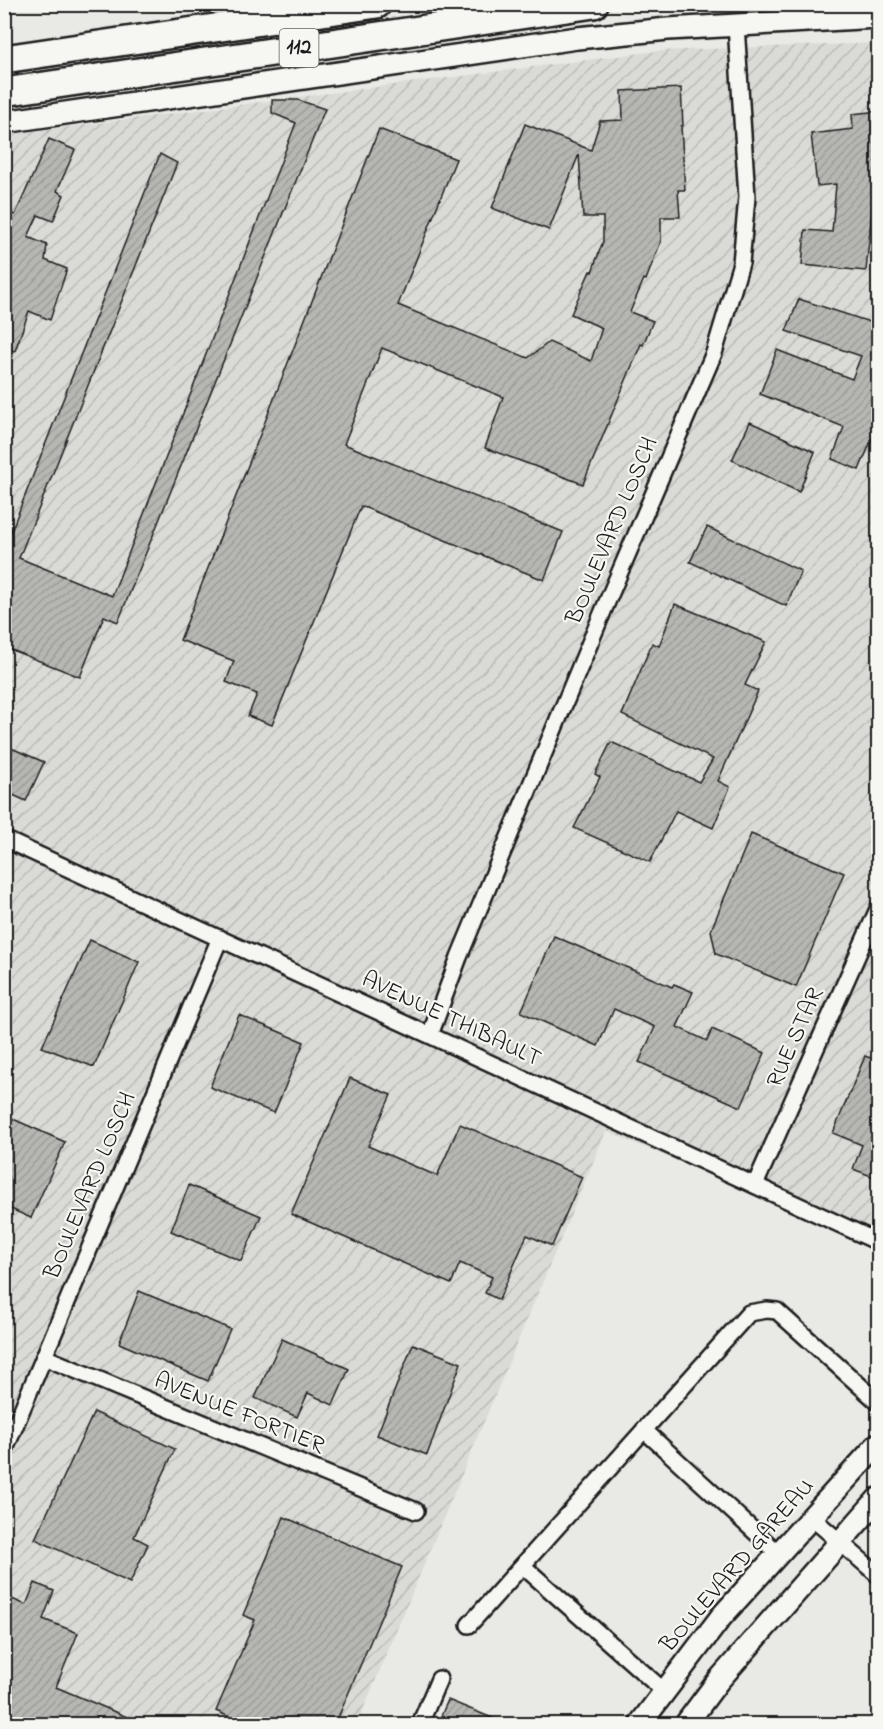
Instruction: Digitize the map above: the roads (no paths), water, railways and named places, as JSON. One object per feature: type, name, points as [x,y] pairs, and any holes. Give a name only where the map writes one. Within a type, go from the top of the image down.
[{"type":"highway","name":"112","points":[[4,59],[377,4]]},
{"type":"highway","name":"112","points":[[4,92],[594,4]]},
{"type":"street","points":[[4,122],[577,38],[646,31],[879,17]]},
{"type":"street","name":"BOULEVARD LOSCH","points":[[430,1035],[459,957],[590,641],[714,353],[741,263],[747,197],[736,25]]},
{"type":"street","name":"AVENUE THIBAULT","points":[[4,839],[879,1242]]},
{"type":"street","name":"RUE STAR","points":[[755,1185],[879,909]]},
{"type":"street","name":"BOULEVARD LOSCH","points":[[4,1452],[219,938]]},
{"type":"street","points":[[470,1625],[749,1313],[777,1311],[879,1402]]},
{"type":"street","name":"AVENUE FORTIER","points":[[44,1358],[416,1511]]},
{"type":"street","points":[[644,1430],[778,1553]]},
{"type":"street","name":"BOULEVARD GAREAU","points":[[640,1725],[721,1617],[879,1444]]},
{"type":"street","points":[[686,1725],[718,1681],[879,1498]]},
{"type":"street","points":[[811,1516],[879,1575]]},
{"type":"street","points":[[523,1566],[665,1692]]},
{"type":"street","points":[[420,1725],[439,1679]]}]
